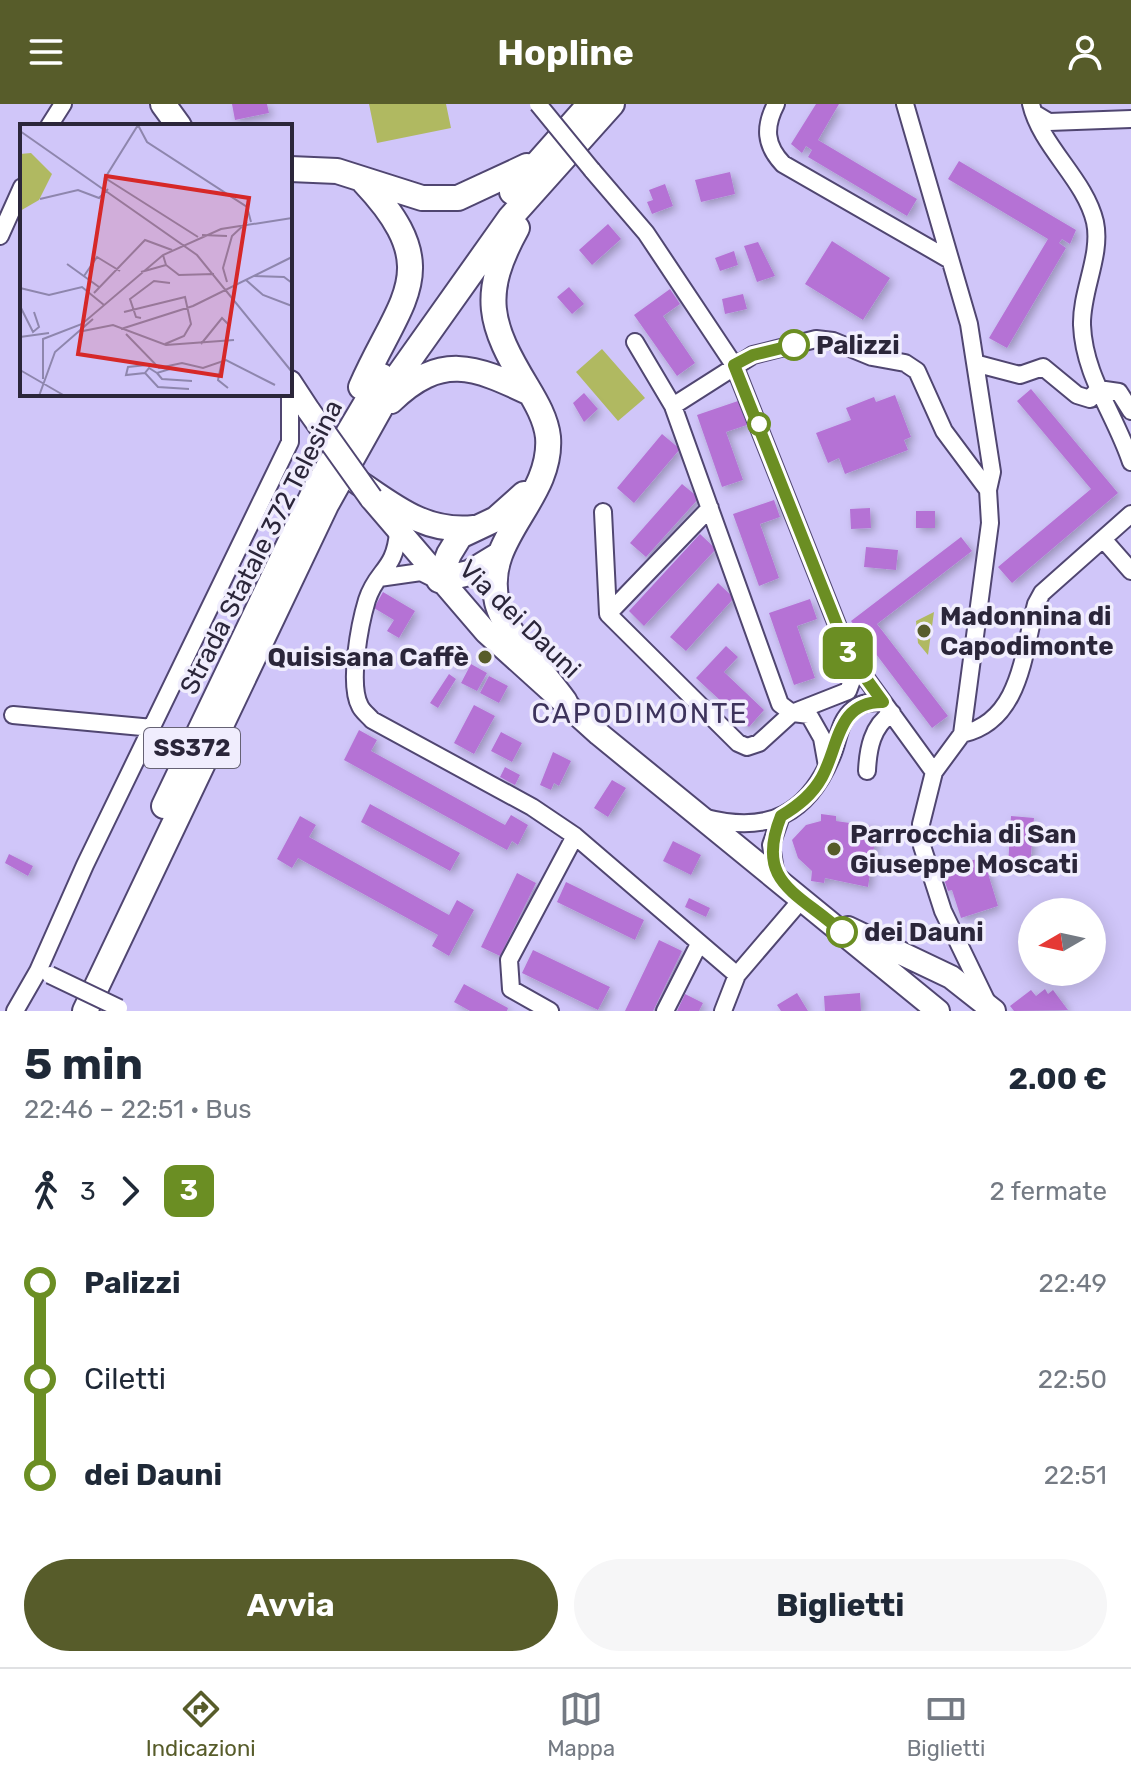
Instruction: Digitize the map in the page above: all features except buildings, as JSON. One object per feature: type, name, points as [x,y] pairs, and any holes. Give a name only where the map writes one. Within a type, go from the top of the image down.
[{"type":"highway","points":[[163,104],[178,124]]},
{"type":"highway","name":"Strada Statale 372 Telesina","points":[[85,1011],[369,413],[437,290],[542,155],[590,104]]},
{"type":"highway","name":"Strada Statale 372 Telesina","points":[[67,1011],[317,486],[435,320],[532,193],[612,104]]},
{"type":"highway","points":[[295,172],[323,169],[359,177],[422,198],[458,198],[519,172],[542,155]]},
{"type":"highway","points":[[359,177],[393,215],[403,233],[409,274],[406,302],[362,386],[369,413],[424,376],[446,370],[485,371],[530,393]]},
{"type":"highway","points":[[532,193],[495,276],[493,313],[500,341],[544,419],[548,439],[530,502],[497,556],[493,580],[506,626],[565,702]]},
{"type":"highway","points":[[439,580],[453,544],[474,528],[496,519],[536,485]]},
{"type":"highway","points":[[364,490],[422,523],[449,529],[474,528]]},
{"type":"highway","points":[[439,580],[469,573],[497,556]]},
{"type":"main road","points":[[156,104],[163,124]]},
{"type":"main road","name":"Via dei Dauni","points":[[292,385],[364,490],[486,632],[701,817],[938,1011]]},
{"type":"main road","points":[[828,920],[942,972],[991,1008]]},
{"type":"street","points":[[50,124],[63,104]]},
{"type":"street","points":[[538,104],[646,233],[734,365],[849,655],[854,675],[848,691],[792,713],[759,743],[747,747],[738,743],[608,614],[603,512]]},
{"type":"street","points":[[776,104],[767,138],[771,151],[783,164],[950,260]]},
{"type":"street","points":[[905,104],[978,364],[992,472],[988,490],[990,523],[962,734],[934,772],[921,824],[922,846],[954,937],[991,1008]]},
{"type":"street","points":[[1032,108],[1049,122],[1131,119]]},
{"type":"street","points":[[1032,108],[1095,221],[1095,243],[1082,302],[1082,321],[1090,374],[1131,462]]},
{"type":"street","points":[[0,236],[20,191]]},
{"type":"street","points":[[673,406],[753,355],[816,339],[905,363],[924,380],[944,431],[988,490]]},
{"type":"street","points":[[635,342],[673,406],[745,616],[780,704],[792,713],[809,715],[816,723],[827,766]]},
{"type":"street","points":[[978,364],[1020,375],[1043,367],[1077,395],[1090,399],[1098,389]]},
{"type":"street","points":[[1098,389],[1119,392],[1131,411]]},
{"type":"street","points":[[15,1011],[44,973],[85,865],[290,442],[290,396]]},
{"type":"street","points":[[608,614],[710,508]]},
{"type":"street","points":[[962,734],[978,730],[1012,696],[1036,604],[1051,582],[1131,514]]},
{"type":"street","points":[[398,532],[392,563],[378,578],[368,600],[355,673],[360,706],[372,720],[532,807],[575,836],[737,975]]},
{"type":"street","points":[[1103,539],[1131,571]]},
{"type":"street","points":[[378,578],[421,572],[439,580]]},
{"type":"street","points":[[849,655],[934,772]]},
{"type":"street","points":[[701,817],[744,825],[759,824],[802,804],[827,766],[847,715],[862,704],[887,708]]},
{"type":"street","points":[[867,771],[873,738],[887,708]]},
{"type":"street","points":[[13,715],[153,728]]},
{"type":"street","points":[[776,877],[771,845],[781,816]]},
{"type":"street","points":[[550,1011],[511,989],[509,960],[575,836]]},
{"type":"street","points":[[723,1011],[737,975],[802,899]]},
{"type":"street","points":[[665,1011],[699,944]]},
{"type":"street","points":[[44,973],[122,1010]]},
{"type":"green space","points":[[369,104],[446,104],[451,128],[377,143]]},
{"type":"green space","points":[[602,349],[645,398],[618,421],[576,372]]},
{"type":"green space","points":[[934,612],[928,655],[918,643],[916,621]]},
{"type":"bus line","name":"3","points":[[794,345],[753,355],[734,365],[849,655],[883,702],[862,704],[847,715],[821,780],[802,804],[781,816],[771,845],[771,858],[776,877],[842,932]]},
{"type":"place","name":"Palizzi","points":[[794,345]]},
{"type":"place","name":"Madonnina di Capodimonte","points":[[924,631]]},
{"type":"place","name":"Quisisana Caffè","points":[[485,657]]},
{"type":"place","name":"Parrocchia di San Giuseppe Moscati","points":[[834,849]]},
{"type":"place","name":"dei Dauni","points":[[842,932]]},
{"type":"district","name":"CAPODIMONTE","points":[[640,713]]}]
